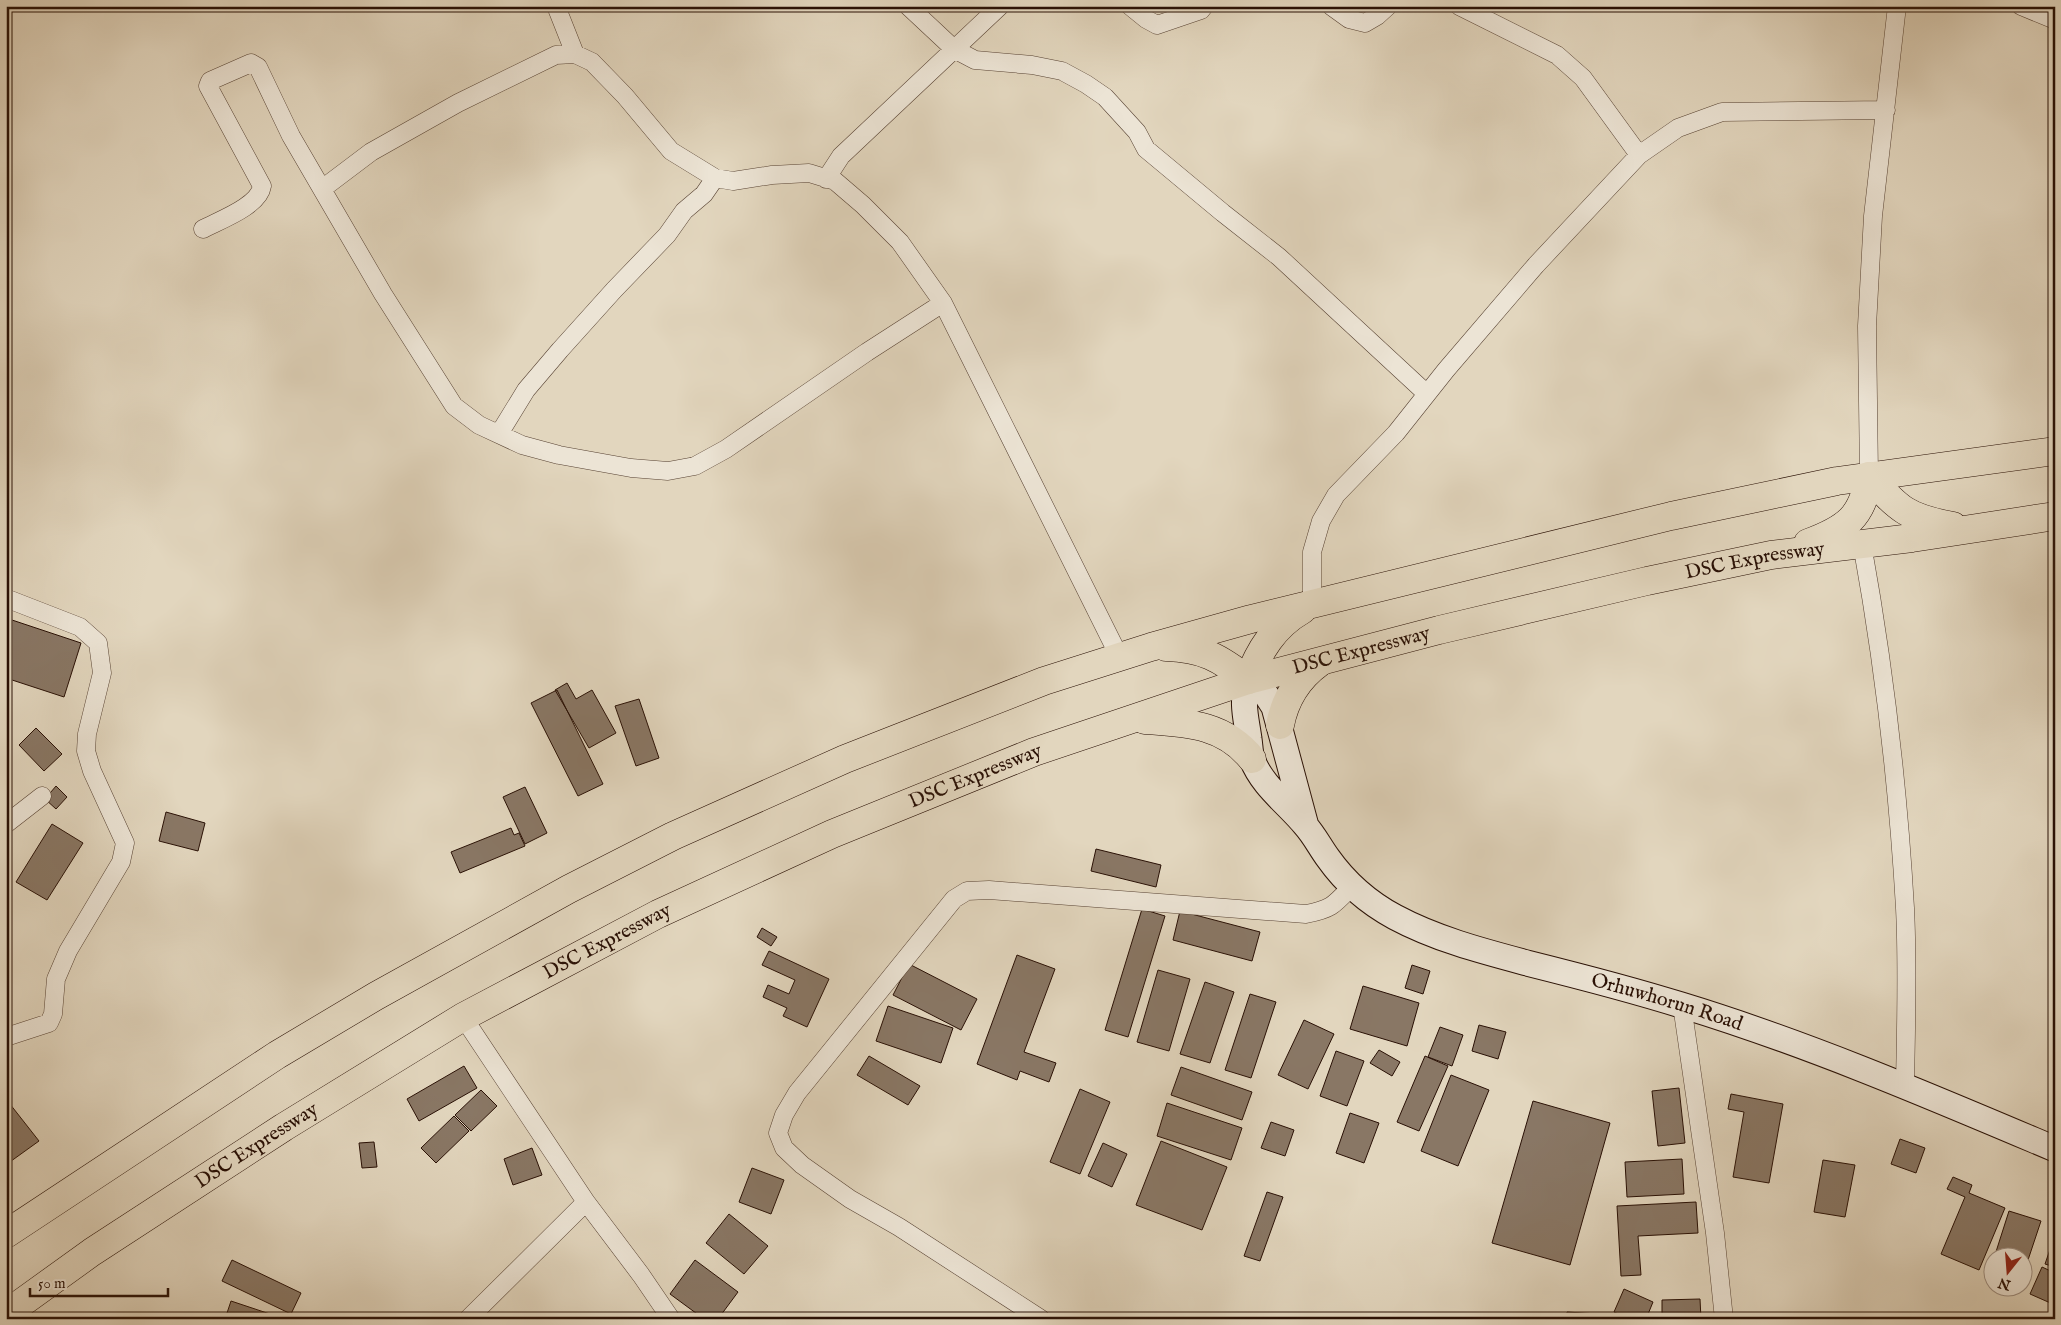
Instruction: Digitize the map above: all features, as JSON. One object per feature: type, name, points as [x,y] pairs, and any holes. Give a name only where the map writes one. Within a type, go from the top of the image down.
[{"type":"main road","points":[[6,1234],[277,1055],[376,996],[569,889],[673,836],[846,759],[1044,681],[1150,646],[1671,516],[1819,484],[2055,451]]},
{"type":"main road","points":[[1869,476],[1894,503],[1908,513],[1925,521],[1966,529]]},
{"type":"main road","points":[[1771,556],[1824,537],[1841,528],[1861,507],[1866,495],[1869,476]]},
{"type":"main road","name":"DSC Expressway","points":[[6,1314],[92,1252],[284,1127],[463,1017],[658,914],[832,834],[1034,752],[1134,720],[1248,680],[1584,596],[1771,556],[2055,516]]},
{"type":"main road","points":[[1150,646],[1195,649],[1211,654],[1248,680],[1264,644],[1294,615],[1312,605]]},
{"type":"main road","points":[[1280,725],[1283,708],[1292,690],[1310,669],[1322,660]]},
{"type":"main road","points":[[1134,720],[1179,723],[1212,730],[1230,737],[1242,746],[1252,759]]},
{"type":"street","points":[[556,6],[575,54]]},
{"type":"street","points":[[908,6],[954,49],[975,60],[1032,65],[1062,71],[1105,97],[1137,132],[1146,149],[1279,257],[1427,394]]},
{"type":"street","points":[[826,179],[842,156],[1000,6]]},
{"type":"street","points":[[1130,6],[1146,19],[1158,25],[1201,10],[1204,6]]},
{"type":"street","points":[[1331,6],[1349,19],[1365,22],[1388,6]]},
{"type":"street","points":[[1459,6],[1557,55],[1583,78],[1639,155]]},
{"type":"street","points":[[1869,476],[1867,326],[1873,216],[1897,6]]},
{"type":"street","points":[[2021,6],[2055,20]]},
{"type":"street","points":[[322,189],[371,152],[458,103],[556,55],[575,54],[592,62],[671,151],[715,178],[733,181],[772,175],[809,173],[835,181],[863,205],[900,242],[943,303],[1119,656]]},
{"type":"street","points":[[203,229],[234,214],[260,196],[262,186],[208,86],[210,81],[248,63],[254,64],[258,67],[291,136],[383,294],[454,406],[479,426],[522,445],[559,455],[631,468],[668,471],[694,466],[734,444],[867,352],[943,303]]},
{"type":"street","points":[[1312,605],[1312,552],[1321,521],[1336,495],[1396,433],[1536,265],[1639,155],[1678,128],[1722,112],[1886,110]]},
{"type":"street","points":[[499,434],[526,390],[614,290],[667,235],[684,211],[704,194],[715,178]]},
{"type":"street","points":[[1862,544],[1872,600],[1898,810],[1906,966],[1905,1085]]},
{"type":"street","points":[[6,1037],[48,1023],[53,1014],[56,979],[68,951],[121,862],[126,843],[92,771],[86,751],[87,734],[102,673],[98,644],[80,627],[8,599]]},
{"type":"street","points":[[1248,680],[1265,693],[1274,708],[1306,826],[1274,793],[1252,759],[1243,697],[1248,680]]},
{"type":"street","points":[[6,824],[42,796]]},
{"type":"street","name":"Orhuwhorun Road","points":[[1306,826],[1329,860],[1352,886],[1370,901],[1395,917],[1429,933],[1476,949],[1682,1005],[1780,1037],[1905,1085],[2055,1149]]},
{"type":"street","points":[[1041,1319],[899,1227],[850,1199],[802,1165],[784,1148],[778,1133],[784,1115],[797,1093],[954,899],[967,891],[989,890],[1306,914],[1326,910],[1352,886]]},
{"type":"street","points":[[1682,1005],[1715,1233],[1724,1319]]},
{"type":"street","points":[[463,1017],[586,1202],[641,1275],[670,1319]]},
{"type":"street","points":[[468,1319],[586,1202]]},
{"type":"building","points":[[6,618],[81,643],[64,697],[6,678]]},
{"type":"building","points":[[567,683],[576,699],[592,690],[616,733],[589,748],[555,690]]},
{"type":"building","points":[[557,690],[603,784],[578,796],[531,703]]},
{"type":"building","points":[[639,699],[659,758],[636,766],[615,706]]},
{"type":"building","points":[[36,728],[62,754],[44,771],[19,745]]},
{"type":"building","points":[[56,786],[67,797],[56,809],[45,799]]},
{"type":"building","points":[[525,787],[547,833],[525,844],[503,797]]},
{"type":"building","points":[[166,812],[205,823],[198,851],[159,841]]},
{"type":"building","points":[[52,824],[83,843],[47,900],[16,882]]},
{"type":"building","points":[[511,828],[514,835],[519,833],[525,846],[460,873],[451,852]]},
{"type":"building","points":[[1096,849],[1161,865],[1156,887],[1091,871]]},
{"type":"building","points":[[1142,909],[1165,916],[1128,1037],[1105,1030]]},
{"type":"building","points":[[1180,911],[1260,932],[1252,961],[1173,940]]},
{"type":"building","points":[[762,928],[777,937],[771,946],[757,937]]},
{"type":"building","points":[[769,951],[829,979],[807,1027],[783,1016],[787,1008],[763,997],[768,985],[789,994],[795,980],[762,965]]},
{"type":"building","points":[[1017,955],[1055,969],[1024,1052],[1056,1063],[1049,1082],[1020,1071],[1017,1080],[977,1064]]},
{"type":"building","points":[[909,964],[977,999],[961,1030],[893,995]]},
{"type":"building","points":[[1412,965],[1430,971],[1423,994],[1405,988]]},
{"type":"building","points":[[1158,970],[1190,979],[1169,1051],[1137,1042]]},
{"type":"building","points":[[1205,982],[1234,992],[1210,1063],[1180,1054]]},
{"type":"building","points":[[1363,986],[1419,1003],[1407,1046],[1350,1029]]},
{"type":"building","points":[[1250,994],[1276,1002],[1251,1078],[1225,1070]]},
{"type":"building","points":[[888,1006],[953,1028],[941,1063],[876,1041]]},
{"type":"building","points":[[1304,1020],[1334,1034],[1308,1089],[1278,1075]]},
{"type":"building","points":[[1479,1025],[1506,1032],[1498,1059],[1472,1051]]},
{"type":"building","points":[[1440,1027],[1463,1035],[1452,1066],[1428,1057]]},
{"type":"building","points":[[1379,1050],[1400,1062],[1392,1076],[1370,1063]]},
{"type":"building","points":[[1336,1051],[1364,1061],[1347,1106],[1320,1096]]},
{"type":"building","points":[[869,1056],[920,1086],[908,1105],[857,1075]]},
{"type":"building","points":[[1425,1056],[1448,1066],[1419,1131],[1397,1122]]},
{"type":"building","points":[[464,1066],[477,1088],[419,1121],[407,1099]]},
{"type":"building","points":[[1181,1067],[1252,1092],[1242,1120],[1171,1095]]},
{"type":"building","points":[[1451,1075],[1489,1090],[1458,1166],[1421,1151]]},
{"type":"building","points":[[1679,1088],[1685,1143],[1658,1146],[1652,1091]]},
{"type":"building","points":[[1080,1089],[1110,1102],[1080,1174],[1050,1162]]},
{"type":"building","points":[[481,1090],[497,1106],[471,1131],[455,1115]]},
{"type":"building","points":[[1731,1094],[1783,1104],[1769,1183],[1733,1177],[1744,1112],[1728,1109]]},
{"type":"building","points":[[6,1099],[39,1141],[7,1164],[6,1163]]},
{"type":"building","points":[[1533,1101],[1610,1123],[1570,1265],[1492,1243]]},
{"type":"building","points":[[1167,1103],[1242,1128],[1231,1160],[1157,1136]]},
{"type":"building","points":[[1350,1113],[1379,1123],[1364,1163],[1336,1153]]},
{"type":"building","points":[[454,1116],[469,1131],[436,1163],[421,1148]]},
{"type":"building","points":[[1271,1122],[1294,1130],[1285,1156],[1261,1148]]},
{"type":"building","points":[[1900,1139],[1925,1148],[1916,1173],[1891,1164]]},
{"type":"building","points":[[1161,1141],[1227,1167],[1202,1230],[1136,1205]]},
{"type":"building","points":[[374,1142],[377,1167],[362,1168],[359,1143]]},
{"type":"building","points":[[1103,1143],[1127,1154],[1112,1187],[1088,1176]]},
{"type":"building","points":[[532,1148],[542,1175],[513,1185],[504,1159]]},
{"type":"building","points":[[1682,1159],[1684,1194],[1627,1197],[1625,1162]]},
{"type":"building","points":[[1823,1160],[1855,1165],[1845,1217],[1814,1212]]},
{"type":"building","points":[[752,1168],[784,1180],[771,1214],[739,1202]]},
{"type":"building","points":[[1953,1177],[1972,1185],[1969,1193],[2005,1208],[1988,1248],[1984,1248],[1984,1258],[1979,1270],[1941,1254],[1965,1197],[1947,1189]]},
{"type":"building","points":[[1267,1192],[1283,1197],[1260,1261],[1244,1256]]},
{"type":"building","points":[[1696,1202],[1698,1233],[1638,1236],[1641,1275],[1621,1276],[1617,1206]]},
{"type":"building","points":[[2009,1211],[2041,1221],[2032,1248],[1997,1248]]},
{"type":"building","points":[[729,1214],[768,1246],[744,1274],[706,1243]]},
{"type":"building","points":[[2055,1235],[2055,1267],[2045,1264]]},
{"type":"building","points":[[232,1260],[301,1293],[291,1314],[222,1281]]},
{"type":"building","points":[[695,1260],[738,1292],[718,1319],[704,1319],[670,1294]]},
{"type":"building","points":[[2042,1267],[2055,1273],[2055,1305],[2034,1296],[2034,1285]]},
{"type":"building","points":[[1624,1289],[1653,1302],[1646,1319],[1629,1319],[1614,1312]]},
{"type":"building","points":[[1700,1299],[1701,1319],[1662,1319],[1662,1300]]},
{"type":"building","points":[[231,1301],[285,1319],[225,1319]]},
{"type":"building","points":[[1567,1312],[1598,1314],[1598,1319],[1567,1319]]}]
